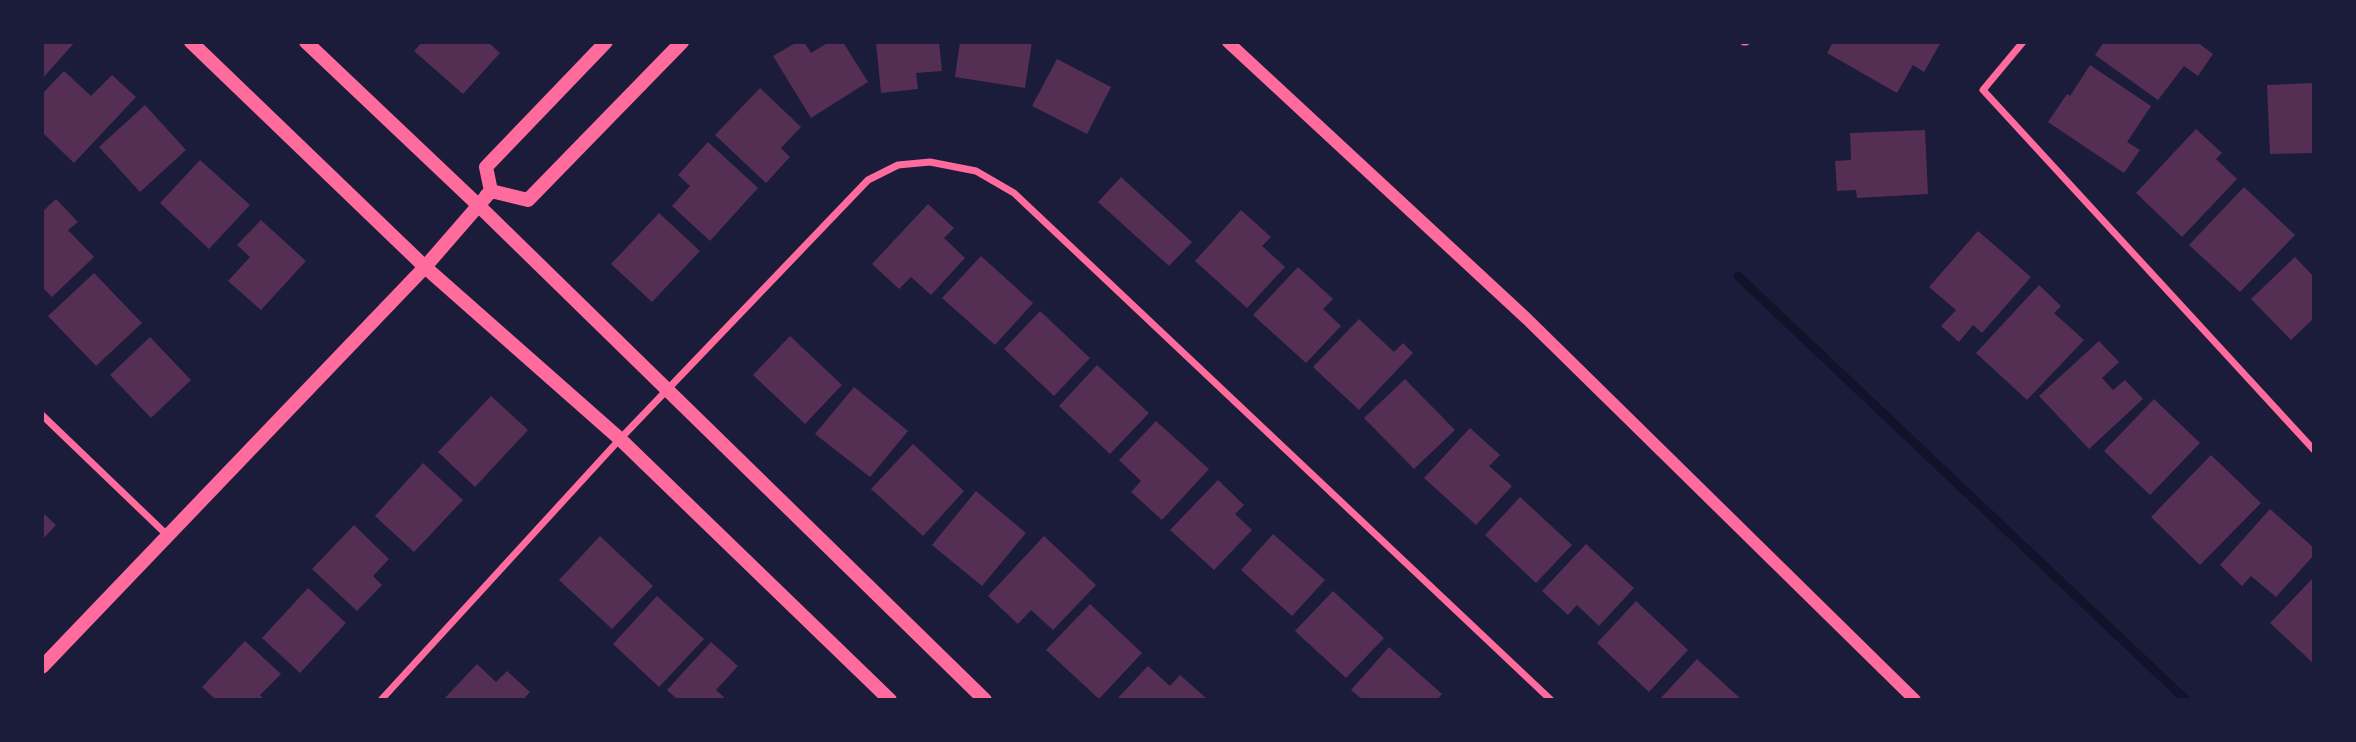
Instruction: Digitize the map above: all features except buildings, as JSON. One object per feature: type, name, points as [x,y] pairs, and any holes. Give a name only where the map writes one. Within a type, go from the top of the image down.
[{"type":"main road","points":[[191,42],[425,267],[620,439],[890,700]]},
{"type":"main road","points":[[306,42],[478,205],[985,700]]},
{"type":"main road","points":[[491,191],[486,167],[606,42]]},
{"type":"main road","points":[[491,191],[528,200],[682,42]]},
{"type":"main road","points":[[42,667],[425,267],[491,191]]},
{"type":"street","points":[[1228,42],[1527,320],[1915,700]]},
{"type":"street","points":[[2023,42],[1983,90],[2314,450]]},
{"type":"street","points":[[381,700],[620,439],[868,180],[898,165],[930,162],[976,171],[1014,193],[1551,700]]},
{"type":"street","points":[[42,415],[167,534]]},
{"type":"waterway","points":[[1738,276],[2186,700]]}]
